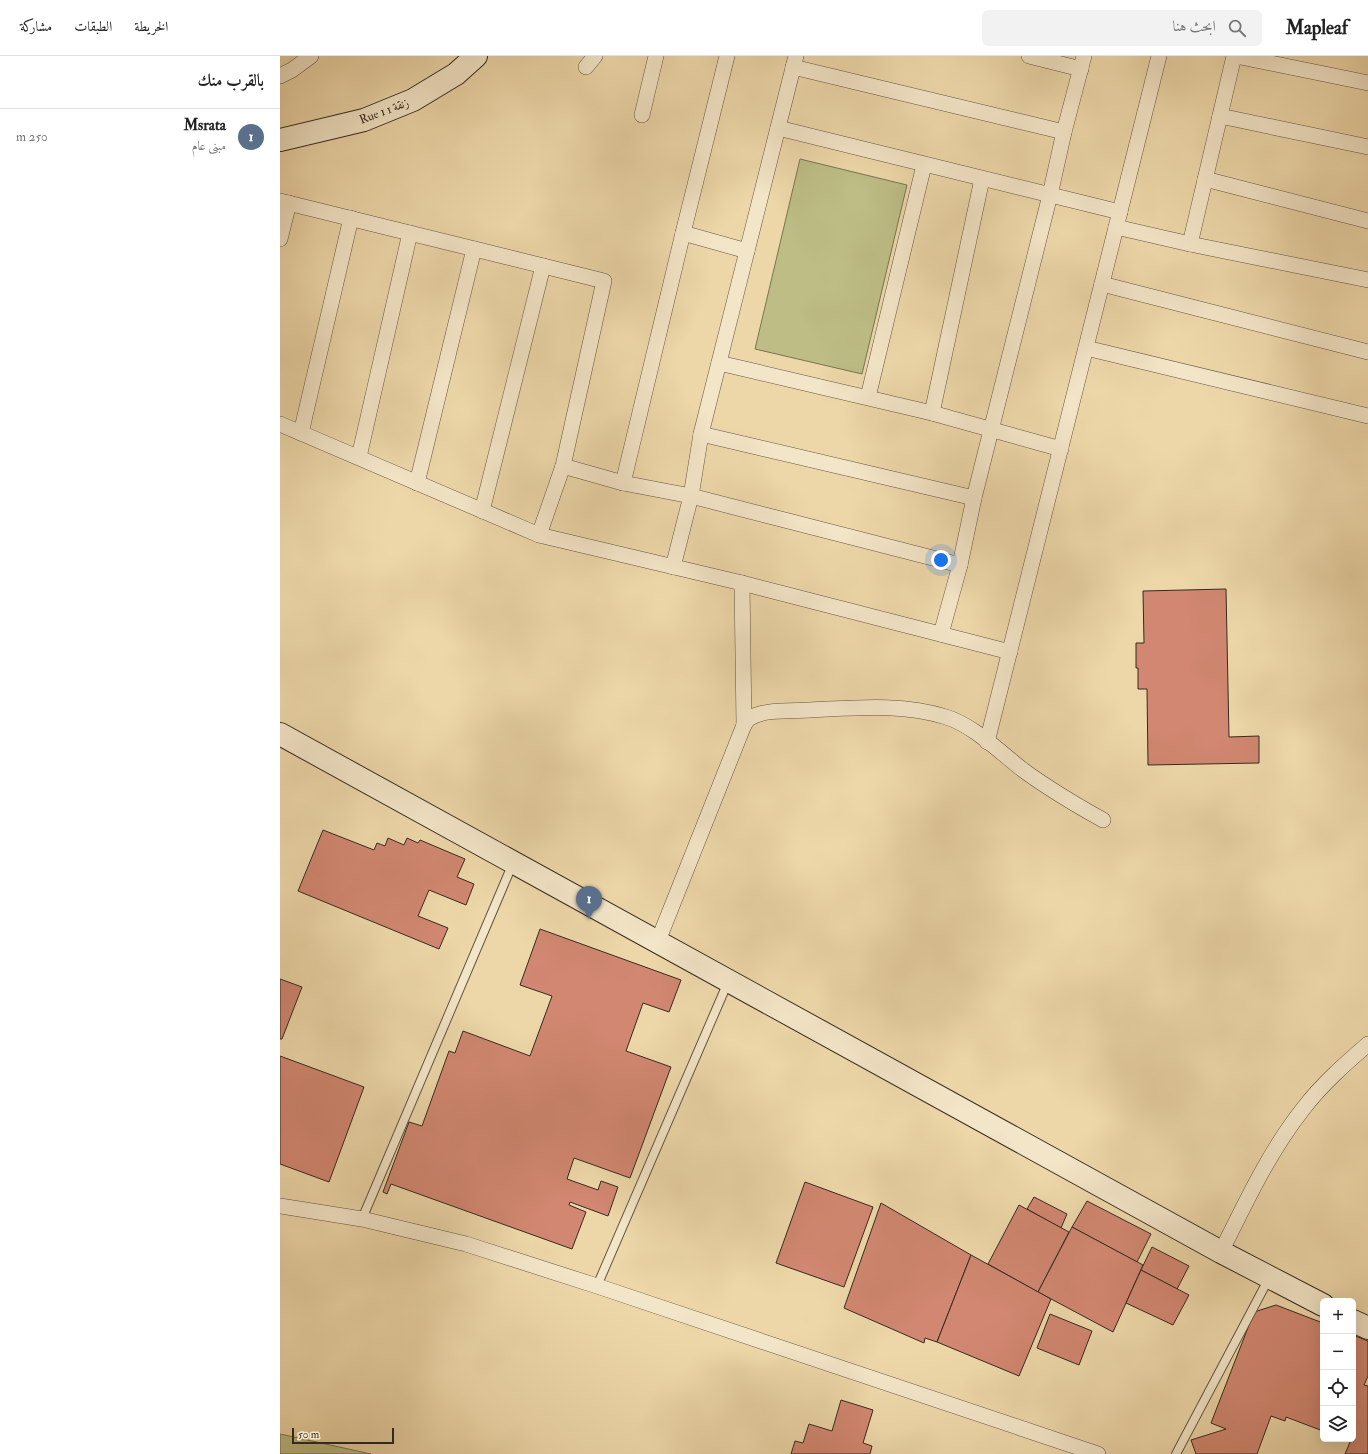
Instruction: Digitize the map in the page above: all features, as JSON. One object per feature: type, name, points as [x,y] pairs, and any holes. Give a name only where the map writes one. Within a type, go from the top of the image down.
[{"type":"street","points":[[280,76],[292,70],[311,56]]},
{"type":"street","name":"Rue 1 زنقة 1","points":[[280,140],[364,120],[413,100],[456,74],[476,56]]},
{"type":"street","points":[[642,114],[656,56]]},
{"type":"street","points":[[623,483],[727,56]]},
{"type":"street","points":[[941,634],[960,565],[974,498],[1050,195],[1064,132],[1083,62],[1029,56]]},
{"type":"street","points":[[987,742],[1159,56]]},
{"type":"street","points":[[1190,244],[1235,56],[1368,83]]},
{"type":"street","points":[[673,567],[691,496],[701,434],[794,62],[1064,132]]},
{"type":"street","points":[[1220,116],[1368,147]]},
{"type":"street","points":[[778,128],[1120,212]]},
{"type":"street","points":[[868,396],[924,165]]},
{"type":"street","points":[[932,412],[982,179]]},
{"type":"street","points":[[1205,179],[1368,221]]},
{"type":"street","points":[[280,239],[285,202],[604,281],[563,466],[539,535]]},
{"type":"street","points":[[301,433],[351,218]]},
{"type":"street","points":[[1116,227],[1190,244],[1368,280]]},
{"type":"street","points":[[359,457],[410,233]]},
{"type":"street","points":[[683,233],[747,251]]},
{"type":"street","points":[[417,483],[474,249]]},
{"type":"street","points":[[482,511],[543,266]]},
{"type":"street","points":[[1102,284],[1368,352]]},
{"type":"street","points":[[1086,348],[1368,416]]},
{"type":"street","points":[[719,363],[868,396],[932,412],[1061,449]]},
{"type":"street","points":[[280,424],[539,535],[742,584],[1010,652]]},
{"type":"street","points":[[701,434],[974,498]]},
{"type":"street","points":[[563,466],[623,483],[691,496],[960,565]]},
{"type":"street","points":[[658,941],[744,724],[742,584]]},
{"type":"street","points":[[744,724],[750,718],[758,715],[785,711],[866,707],[919,710],[947,717],[987,742],[1024,770],[1073,803],[1103,820]]},
{"type":"street","points":[[281,736],[658,941],[1221,1252],[1320,1303]]},
{"type":"street","points":[[1221,1252],[1258,1178],[1303,1109],[1329,1079],[1368,1044]]},
{"type":"street","points":[[280,1206],[362,1219],[466,1244],[597,1286],[1098,1454]]},
{"type":"street","points":[[1356,1322],[1368,1328]]},
{"type":"lane","points":[[362,1219],[513,863]]},
{"type":"lane","points":[[597,1286],[729,981]]},
{"type":"lane","points":[[1176,1454],[1269,1277]]},
{"type":"green space","points":[[800,159],[907,185],[862,374],[755,349]]},
{"type":"green space","points":[[280,1434],[371,1454],[280,1454]]},
{"type":"building","points":[[1226,589],[1229,737],[1259,736],[1259,763],[1148,765],[1147,689],[1138,689],[1138,668],[1136,668],[1136,643],[1144,643],[1143,591]]},
{"type":"building","points":[[323,830],[374,850],[377,843],[385,846],[388,838],[404,845],[407,838],[418,843],[420,840],[465,859],[457,877],[474,884],[466,905],[429,890],[418,916],[448,928],[439,949],[298,891]]},
{"type":"building","points":[[540,929],[681,980],[669,1012],[643,1003],[626,1051],[671,1067],[630,1178],[574,1158],[567,1179],[598,1190],[601,1181],[618,1187],[608,1216],[570,1202],[569,1205],[586,1212],[572,1249],[391,1184],[387,1194],[383,1192],[409,1122],[422,1126],[449,1051],[455,1053],[463,1031],[530,1056],[552,996],[520,985]]},
{"type":"building","points":[[280,979],[302,987],[282,1039],[280,1039]]},
{"type":"building","points":[[280,1056],[364,1087],[329,1182],[280,1164]]},
{"type":"building","points":[[805,1182],[873,1207],[844,1287],[776,1263]]},
{"type":"building","points":[[1034,1197],[1067,1214],[1061,1228],[1027,1209]]},
{"type":"building","points":[[1087,1201],[1151,1234],[1137,1262],[1072,1227]]},
{"type":"building","points":[[881,1203],[971,1255],[937,1342],[925,1338],[924,1343],[844,1308]]},
{"type":"building","points":[[1019,1205],[1069,1232],[1038,1292],[988,1264]]},
{"type":"building","points":[[1072,1227],[1143,1265],[1113,1332],[1038,1292]]},
{"type":"building","points":[[1152,1247],[1189,1266],[1177,1289],[1141,1270]]},
{"type":"building","points":[[971,1255],[1051,1299],[1019,1376],[937,1342]]},
{"type":"building","points":[[1141,1270],[1189,1295],[1173,1325],[1126,1303]]},
{"type":"building","points":[[1276,1305],[1320,1322],[1320,1430],[1286,1417],[1285,1421],[1271,1416],[1257,1454],[1196,1454],[1191,1440],[1226,1429],[1211,1423],[1254,1312]]},
{"type":"building","points":[[1050,1314],[1092,1331],[1079,1365],[1037,1348]]},
{"type":"building","points":[[1356,1336],[1368,1341],[1368,1376],[1364,1385],[1368,1386],[1368,1454],[1345,1454],[1350,1442],[1356,1442]]},
{"type":"building","points":[[841,1400],[873,1410],[863,1443],[872,1446],[870,1454],[791,1454],[795,1441],[803,1443],[809,1424],[832,1431]]},
{"type":"place","name":"Msrata","points":[[589,919]]}]
